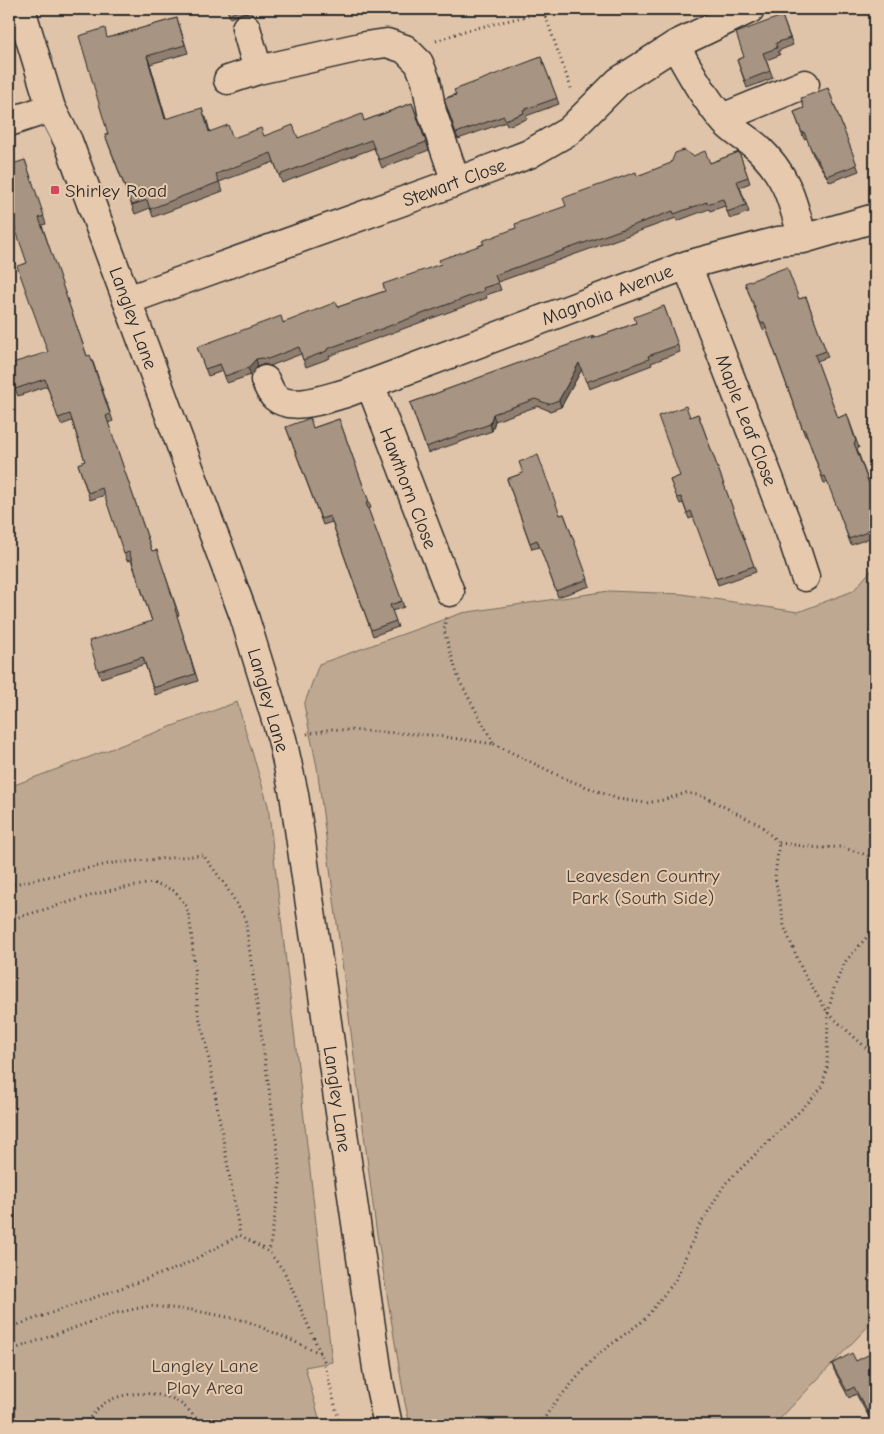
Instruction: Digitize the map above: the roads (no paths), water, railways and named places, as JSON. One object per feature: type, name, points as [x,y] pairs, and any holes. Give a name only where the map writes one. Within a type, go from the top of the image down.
[{"type":"street","name":"Langley Lane","points":[[20,9],[51,108],[68,141],[244,616],[282,739],[294,794],[379,1382],[388,1425]]},
{"type":"street","name":"Stewart Close","points":[[128,300],[456,182],[528,154],[569,130],[619,81],[675,45],[750,9]]},
{"type":"street","points":[[246,28],[258,70]]},
{"type":"street","points":[[228,80],[258,70],[365,46],[387,43],[405,49],[419,63],[426,81],[432,112],[456,182]]},
{"type":"street","points":[[675,45],[709,101],[726,124],[756,147],[775,166],[790,193],[803,239]]},
{"type":"street","points":[[722,118],[804,84]]},
{"type":"street","points":[[9,122],[51,108]]},
{"type":"street","name":"Magnolia Avenue","points":[[265,380],[273,396],[282,401],[294,404],[315,402],[358,388],[687,265],[778,241],[803,239],[875,218]]},
{"type":"street","name":"Maple Leaf Close","points":[[687,265],[793,540],[804,577]]},
{"type":"street","name":"Hawthorn Close","points":[[358,388],[450,592]]},
{"type":"place","name":"Shirley Road","points":[[55,190]]},
{"type":"park label","name":"Leavesden Country Park (South Side)","points":[[643,886]]},
{"type":"park label","name":"Langley Lane Play Area","points":[[205,1376]]}]
